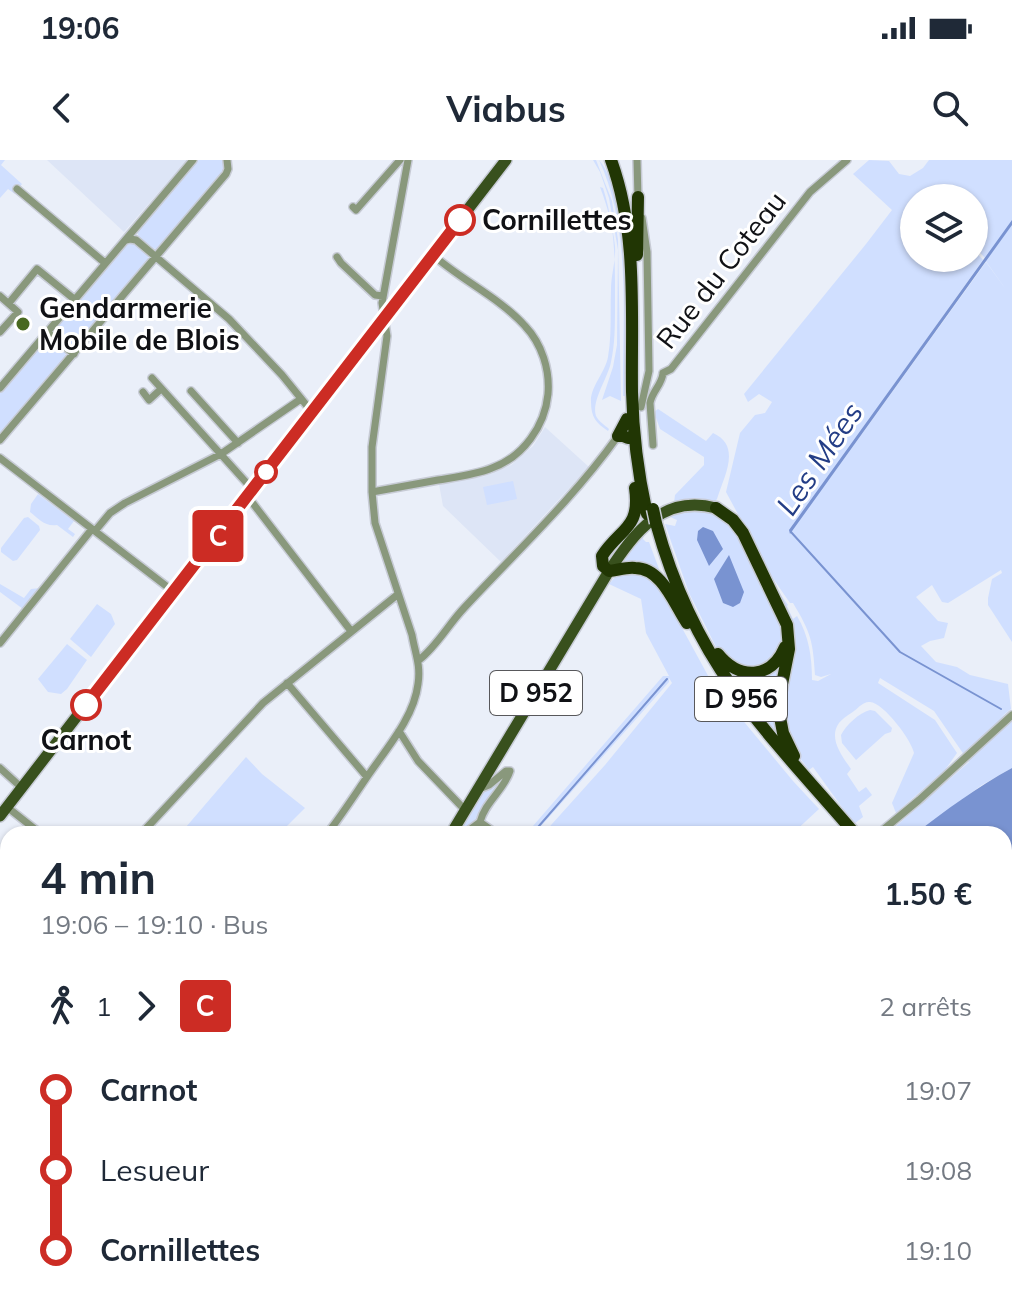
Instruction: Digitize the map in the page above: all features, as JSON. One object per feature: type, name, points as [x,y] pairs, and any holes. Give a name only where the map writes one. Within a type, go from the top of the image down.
[{"type":"highway","name":"D 956","points":[[603,160],[609,173],[617,178]]},
{"type":"highway","name":"D 956","points":[[611,160],[629,235],[637,411],[652,518],[701,649],[732,698],[839,826]]},
{"type":"highway","name":"D 956","points":[[618,160],[629,197],[637,250],[637,411],[623,437],[636,498],[635,514],[629,528],[602,556],[603,566],[609,571],[635,568],[651,572],[664,585],[753,715],[848,826]]},
{"type":"highway","points":[[637,250],[638,197]]},
{"type":"highway","name":"D 956","points":[[716,508],[733,520],[743,533],[787,625],[789,649],[779,704],[780,720],[789,747],[803,773]]},
{"type":"highway","name":"D 956","points":[[689,620],[722,660],[742,672],[757,672],[771,666],[781,655],[789,636]]},
{"type":"main road","points":[[3,812],[506,160]]},
{"type":"main road","name":"D 956","points":[[609,571],[632,539],[662,513],[685,505],[700,504],[716,508]]},
{"type":"main road","name":"D 952","points":[[456,826],[609,571]]},
{"type":"street","points":[[0,388],[193,160]]},
{"type":"street","points":[[0,440],[226,174],[227,160]]},
{"type":"street","points":[[353,207],[356,210],[400,160]]},
{"type":"street","points":[[333,826],[399,731],[412,707],[418,687],[419,660],[375,523],[372,492],[372,447],[387,336],[388,314],[382,305],[408,160]]},
{"type":"street","points":[[637,160],[638,197],[647,252],[649,371],[637,411],[653,445]]},
{"type":"street","name":"Rue du Coteau","points":[[663,373],[671,369],[810,192],[847,160]]},
{"type":"street","points":[[17,189],[105,263]]},
{"type":"street","points":[[134,230],[136,240],[229,319],[312,412]]},
{"type":"street","points":[[124,242],[136,240]]},
{"type":"street","points":[[372,492],[493,468],[515,456],[531,440],[544,417],[549,377],[536,341],[513,315],[433,255]]},
{"type":"street","points":[[337,257],[375,295],[383,296]]},
{"type":"street","points":[[9,303],[37,269],[74,299]]},
{"type":"street","points":[[0,296],[18,312],[0,332]]},
{"type":"street","points":[[47,332],[74,354]]},
{"type":"street","points":[[637,411],[663,380],[663,373],[649,371]]},
{"type":"street","points":[[152,378],[221,454],[351,631]]},
{"type":"street","points":[[143,392],[149,400],[161,389]]},
{"type":"street","points":[[191,391],[238,443]]},
{"type":"street","points":[[0,643],[110,513],[221,454],[300,400],[323,398]]},
{"type":"street","points":[[419,660],[427,655],[459,613],[623,437]]},
{"type":"street","points":[[0,458],[174,592]]},
{"type":"street","points":[[148,826],[263,703],[397,595]]},
{"type":"street","points":[[287,683],[367,777]]},
{"type":"street","points":[[888,826],[1011,715]]},
{"type":"street","points":[[399,731],[418,761],[465,810]]},
{"type":"street","points":[[0,768],[22,788]]},
{"type":"street","points":[[475,826],[510,771],[477,790]]},
{"type":"street","points":[[3,812],[27,826]]},
{"type":"street","points":[[480,822],[486,826]]},
{"type":"shaded area","points":[[0,160],[5,160],[1,165],[22,184],[15,194],[8,189],[0,198]]},
{"type":"shaded area","points":[[47,160],[187,160],[124,232]]},
{"type":"shaded area","points":[[197,160],[223,160],[225,169],[159,249],[148,246],[137,231]]},
{"type":"shaded area","points":[[593,160],[596,160],[612,201],[618,240],[621,401],[610,396],[602,400],[617,345],[618,250],[609,198]]},
{"type":"shaded area","points":[[599,160],[610,179],[622,237],[626,308],[625,396],[621,246],[617,216]]},
{"type":"shaded area","points":[[869,160],[889,161],[899,174],[910,176],[929,160],[1012,160],[1012,642],[988,605],[992,579],[1002,573],[1001,570],[948,603],[942,602],[932,585],[916,597],[938,621],[948,623],[944,638],[921,646],[936,662],[957,667],[970,675],[1008,684],[1011,709],[1001,717],[1012,710],[1012,768],[982,785],[926,826],[896,826],[969,762],[934,711],[880,678],[878,683],[935,720],[957,753],[945,770],[896,813],[892,803],[914,753],[890,715],[876,704],[866,702],[844,718],[836,729],[838,747],[851,769],[847,774],[859,792],[866,787],[872,795],[859,806],[863,817],[854,824],[813,767],[809,770],[793,749],[781,710],[792,646],[770,579],[788,605],[793,619],[797,616],[804,631],[812,680],[818,681],[831,674],[815,675],[812,645],[804,622],[772,577],[726,492],[740,433],[755,415],[765,413],[772,402],[759,394],[748,402],[744,394],[892,210],[853,174]],"holes":[[[900,184],[988,184],[988,264],[1007,291],[988,265],[988,272],[979,272],[828,481],[974,272],[900,272]]]},
{"type":"shaded area","points":[[600,187],[603,188],[611,224],[607,209]]},
{"type":"shaded area","points":[[129,242],[142,248],[149,259],[77,345],[69,346],[56,335],[55,328]]},
{"type":"shaded area","points":[[615,259],[613,348],[595,410],[597,418],[608,431],[595,419],[591,402],[608,357]]},
{"type":"shaded area","points":[[48,339],[66,352],[65,360],[0,436],[0,391]]},
{"type":"shaded area","points":[[658,409],[706,441],[713,433],[727,446],[726,471],[713,504],[692,500],[674,503],[675,495],[704,465],[704,457],[660,429],[654,412]]},
{"type":"shaded area","points":[[545,427],[589,467],[501,562],[443,506],[439,484],[485,476],[511,465],[533,446]]},
{"type":"shaded area","points":[[513,481],[517,499],[487,505],[483,487]]},
{"type":"shaded area","points":[[38,494],[74,521],[68,529],[75,534],[73,537],[30,512]]},
{"type":"shaded area","points":[[686,509],[714,515],[737,534],[783,631],[782,646],[771,663],[745,670],[724,657],[716,647],[689,593],[665,524],[675,526],[677,520],[668,516]]},
{"type":"shaded area","points":[[28,517],[40,530],[13,561],[1,552],[1,548]]},
{"type":"shaded area","points":[[644,534],[643,539],[649,542],[662,577],[618,567]]},
{"type":"shaded area","points":[[625,573],[647,577],[663,593],[712,683],[819,809],[801,826],[550,826],[672,683],[669,678],[669,682],[541,826],[533,826],[663,676],[669,676],[646,633],[641,599],[609,584]]},
{"type":"shaded area","points":[[0,584],[24,598],[31,589],[40,588],[23,609],[0,592]]},
{"type":"shaded area","points":[[97,604],[111,614],[115,624],[91,657],[70,639]]},
{"type":"shaded area","points":[[67,644],[87,660],[61,694],[48,692],[38,679]]},
{"type":"shaded area","points":[[779,664],[785,744],[726,669],[734,673]]},
{"type":"shaded area","points":[[870,710],[892,728],[891,732],[856,760],[842,743],[841,735],[853,720]]},
{"type":"shaded area","points":[[246,757],[305,808],[287,826],[187,826]]},
{"type":"shaded area","points":[[507,774],[478,817],[468,826],[462,826],[484,790]]},
{"type":"water","points":[[1012,220],[1012,225],[988,258],[988,253]]},
{"type":"water","points":[[975,272],[978,272],[790,534],[789,530]]},
{"type":"water","points":[[703,527],[713,531],[723,549],[709,566],[697,540],[698,531]]},
{"type":"water","points":[[729,555],[744,592],[740,603],[733,607],[723,603],[714,579]]},
{"type":"water","points":[[1012,768],[1012,826],[926,826],[962,799]]},
{"type":"waterway","name":"Les Mées","points":[[791,532],[900,652],[1001,709]]},
{"type":"waterway","points":[[539,826],[667,679]]},
{"type":"bus line","name":"C","points":[[86,705],[460,220]]},
{"type":"place","name":"Cornillettes","points":[[460,220]]},
{"type":"place","name":"Gendarmerie Mobile de Blois","points":[[23,324]]},
{"type":"place","name":"Carnot","points":[[86,705]]}]
